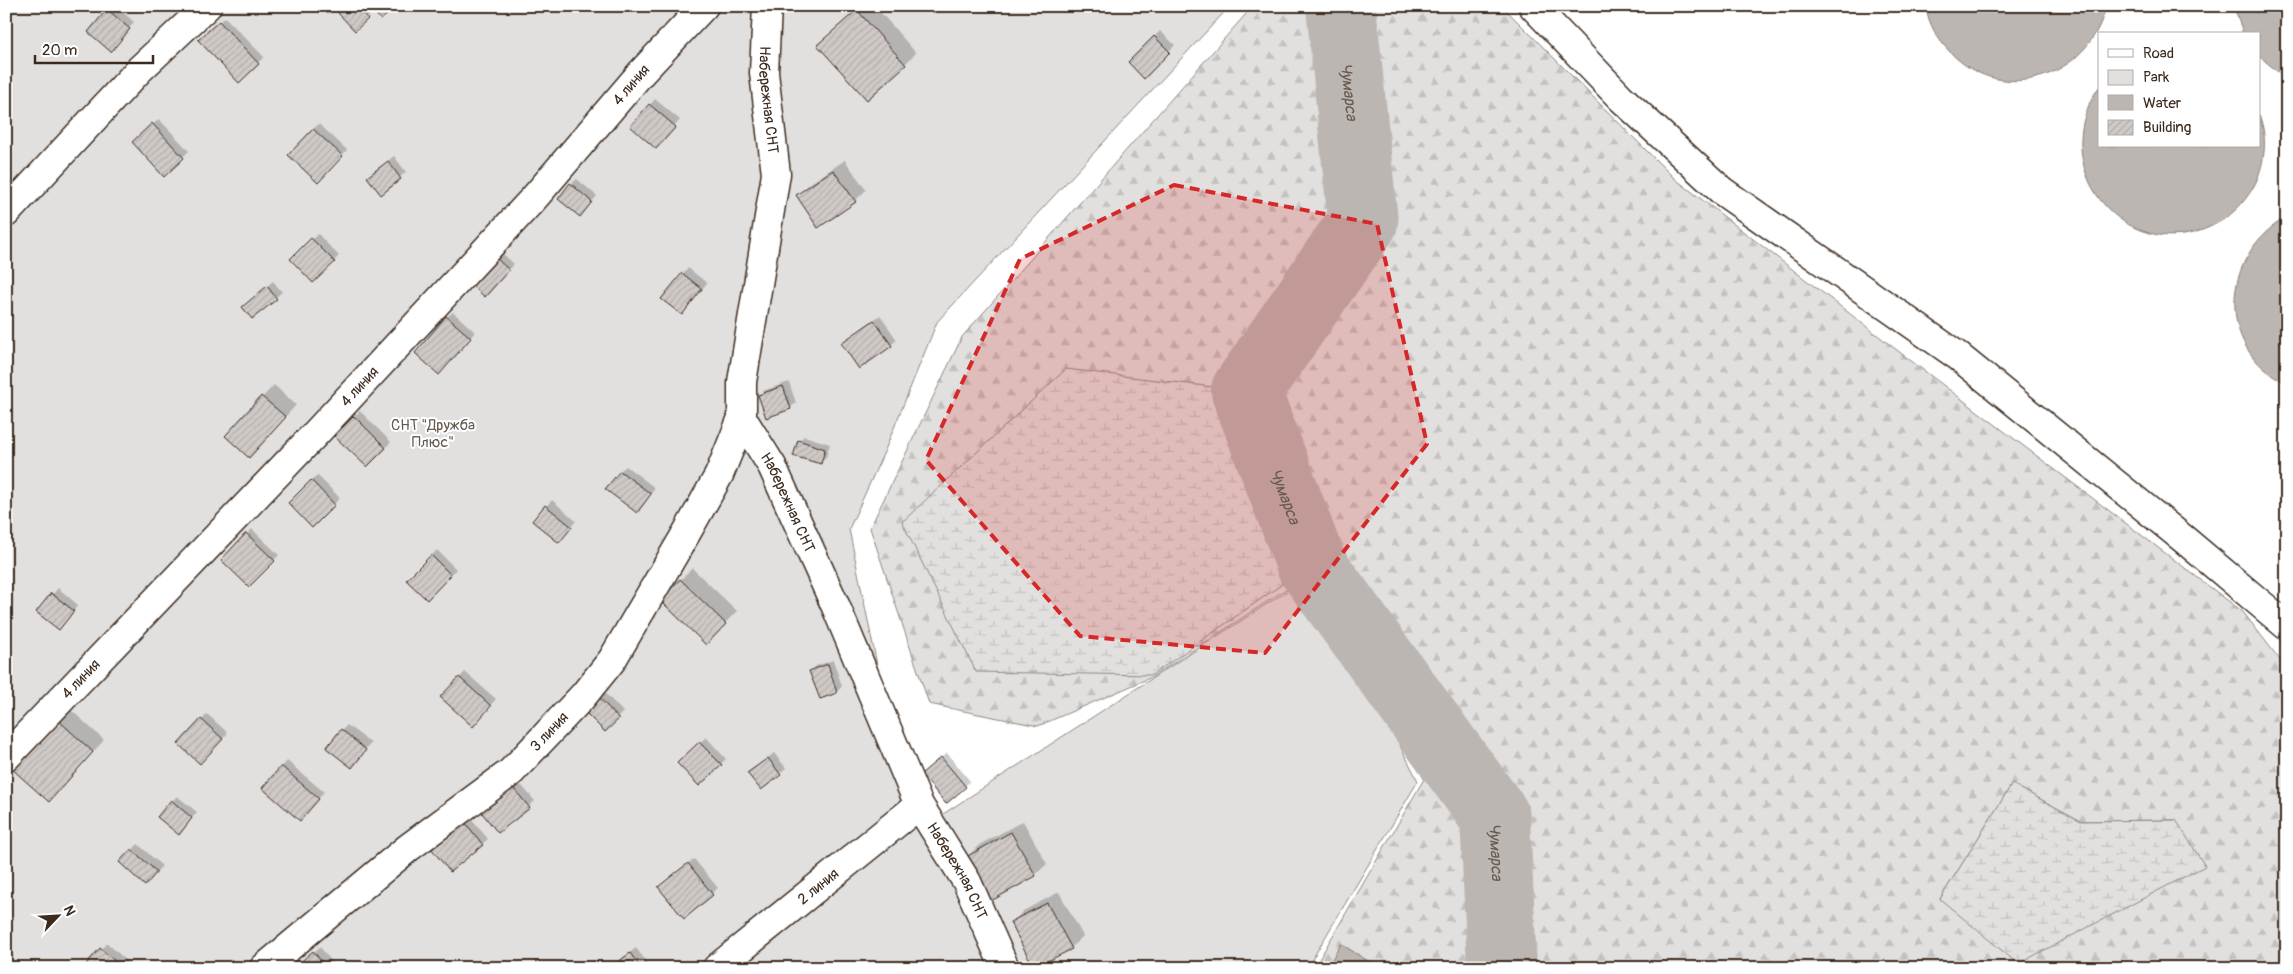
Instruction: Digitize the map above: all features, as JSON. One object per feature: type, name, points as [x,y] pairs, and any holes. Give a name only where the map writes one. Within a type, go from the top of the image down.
[{"type":"lane","points":[[6,213],[140,69],[207,6]]},
{"type":"lane","name":"4 линия","points":[[6,757],[338,409],[535,197],[641,73],[704,6]]},
{"type":"lane","name":"Набережная СНТ","points":[[767,6],[764,73],[776,174],[742,382],[742,418],[772,466],[836,607],[919,805],[967,882],[1005,968]]},
{"type":"lane","points":[[1533,6],[1620,98],[1722,191],[1958,356],[2186,541],[2287,626]]},
{"type":"lane","name":"3 линия","points":[[264,968],[408,848],[511,772],[583,696],[612,660],[687,532],[719,475],[742,418]]},
{"type":"lane","name":"2 линия","points":[[717,968],[919,805]]},
{"type":"highlighted area","points":[[1174,185],[1377,224],[1427,444],[1265,653],[1080,636],[926,460],[1020,259]]},
{"type":"green space","name":"СНТ \"Дружба Плюс\"","points":[[6,6],[1230,6],[937,322],[885,450],[849,529],[881,684],[903,754],[940,816],[1313,574],[1418,781],[1307,968],[6,968]]},
{"type":"green space","points":[[1253,6],[1502,6],[1674,178],[1902,354],[2243,612],[2287,669],[2287,968],[1379,968],[1341,944],[1327,968],[1314,968],[1424,779],[1314,571],[1152,677],[1038,726],[929,704],[870,528],[962,337]],"holes":[[[2012,784],[2081,821],[2176,820],[1940,899]]]},
{"type":"green space","points":[[1066,369],[1246,391],[1311,564],[1152,675],[976,672],[902,522]]},
{"type":"green space","points":[[2012,784],[2081,821],[2176,820],[2205,866],[2018,964],[1940,899]]},
{"type":"water","points":[[1926,6],[2106,6],[2097,31],[2082,51],[2064,66],[2042,76],[2019,81],[1995,78],[1972,69],[1951,53],[1934,31]]},
{"type":"water","points":[[2234,6],[2287,6],[2287,76],[2278,72],[2260,57],[2260,32],[2242,32]]},
{"type":"water","points":[[2098,89],[2098,148],[2260,148],[2260,118],[2264,132],[2262,166],[2249,194],[2237,209],[2221,221],[2188,234],[2157,235],[2128,224],[2105,206],[2089,181],[2081,151],[2084,119]]},
{"type":"water","points":[[2287,217],[2287,383],[2263,368],[2247,348],[2238,325],[2235,301],[2239,277],[2249,253],[2265,233]]},
{"type":"water","points":[[1341,944],[1379,968],[1327,968]]},
{"type":"building","points":[[344,6],[356,6],[368,19],[355,31],[338,13]]},
{"type":"building","points":[[369,6],[396,6],[381,20]]},
{"type":"building","points":[[107,9],[130,29],[111,52],[88,32]]},
{"type":"building","points":[[857,10],[906,65],[867,100],[817,45]]},
{"type":"building","points":[[219,21],[259,64],[239,83],[198,40]]},
{"type":"building","points":[[1154,36],[1170,52],[1144,79],[1128,62]]},
{"type":"building","points":[[649,104],[676,127],[656,149],[630,126]]},
{"type":"building","points":[[152,123],[184,158],[164,177],[132,142]]},
{"type":"building","points":[[313,129],[343,156],[318,183],[288,155]]},
{"type":"building","points":[[388,161],[401,179],[381,195],[367,177]]},
{"type":"building","points":[[833,170],[856,202],[818,228],[796,195]]},
{"type":"building","points":[[570,183],[592,202],[580,217],[558,199]]},
{"type":"building","points":[[311,238],[335,262],[313,283],[290,259]]},
{"type":"building","points":[[494,256],[509,270],[485,297],[469,283]]},
{"type":"building","points":[[682,273],[702,289],[682,315],[661,299]]},
{"type":"building","points":[[267,286],[277,299],[252,319],[242,307]]},
{"type":"building","points":[[446,316],[471,338],[439,375],[415,353]]},
{"type":"building","points":[[874,320],[892,346],[859,369],[841,343]]},
{"type":"building","points":[[783,386],[791,409],[766,418],[758,395]]},
{"type":"building","points":[[261,396],[286,417],[249,458],[225,436]]},
{"type":"building","points":[[354,416],[386,448],[367,467],[334,436]]},
{"type":"building","points":[[798,440],[825,449],[821,464],[793,456]]},
{"type":"building","points":[[620,471],[651,494],[637,513],[605,489]]},
{"type":"building","points":[[311,480],[335,505],[312,528],[288,503]]},
{"type":"building","points":[[545,505],[572,527],[559,543],[532,521]]},
{"type":"building","points":[[246,533],[275,561],[249,587],[221,560]]},
{"type":"building","points":[[431,555],[451,575],[427,600],[406,580]]},
{"type":"building","points":[[680,579],[726,624],[706,645],[660,600]]},
{"type":"building","points":[[51,593],[74,611],[59,630],[36,612]]},
{"type":"building","points":[[828,664],[837,693],[820,699],[809,671]]},
{"type":"building","points":[[459,677],[491,706],[473,727],[440,697]]},
{"type":"building","points":[[596,694],[619,719],[605,732],[581,708]]},
{"type":"building","points":[[57,719],[93,752],[49,802],[12,769]]},
{"type":"building","points":[[201,719],[223,739],[200,764],[178,744]]},
{"type":"building","points":[[341,729],[366,750],[352,768],[326,748]]},
{"type":"building","points":[[699,742],[722,765],[699,786],[677,763]]},
{"type":"building","points":[[941,757],[966,787],[946,804],[921,774]]},
{"type":"building","points":[[768,758],[781,775],[761,790],[747,773]]},
{"type":"building","points":[[281,766],[319,799],[300,821],[262,788]]},
{"type":"building","points":[[510,784],[530,808],[498,833],[479,809]]},
{"type":"building","points":[[171,800],[192,818],[179,835],[157,817]]},
{"type":"building","points":[[464,821],[483,845],[450,872],[431,848]]},
{"type":"building","points":[[1011,832],[1036,876],[991,901],[966,857]]},
{"type":"building","points":[[131,849],[157,872],[145,886],[119,862]]},
{"type":"building","points":[[688,863],[713,895],[684,919],[658,887]]},
{"type":"building","points":[[1047,903],[1072,949],[1034,968],[1010,922]]},
{"type":"building","points":[[100,948],[123,968],[90,968],[86,964]]},
{"type":"building","points":[[313,951],[327,968],[294,968]]},
{"type":"building","points":[[630,953],[641,968],[610,968]]},
{"type":"waterway","name":"Чумарса","points":[[1341,6],[1363,222],[1246,391],[1311,564],[1495,817],[1502,968]]}]
